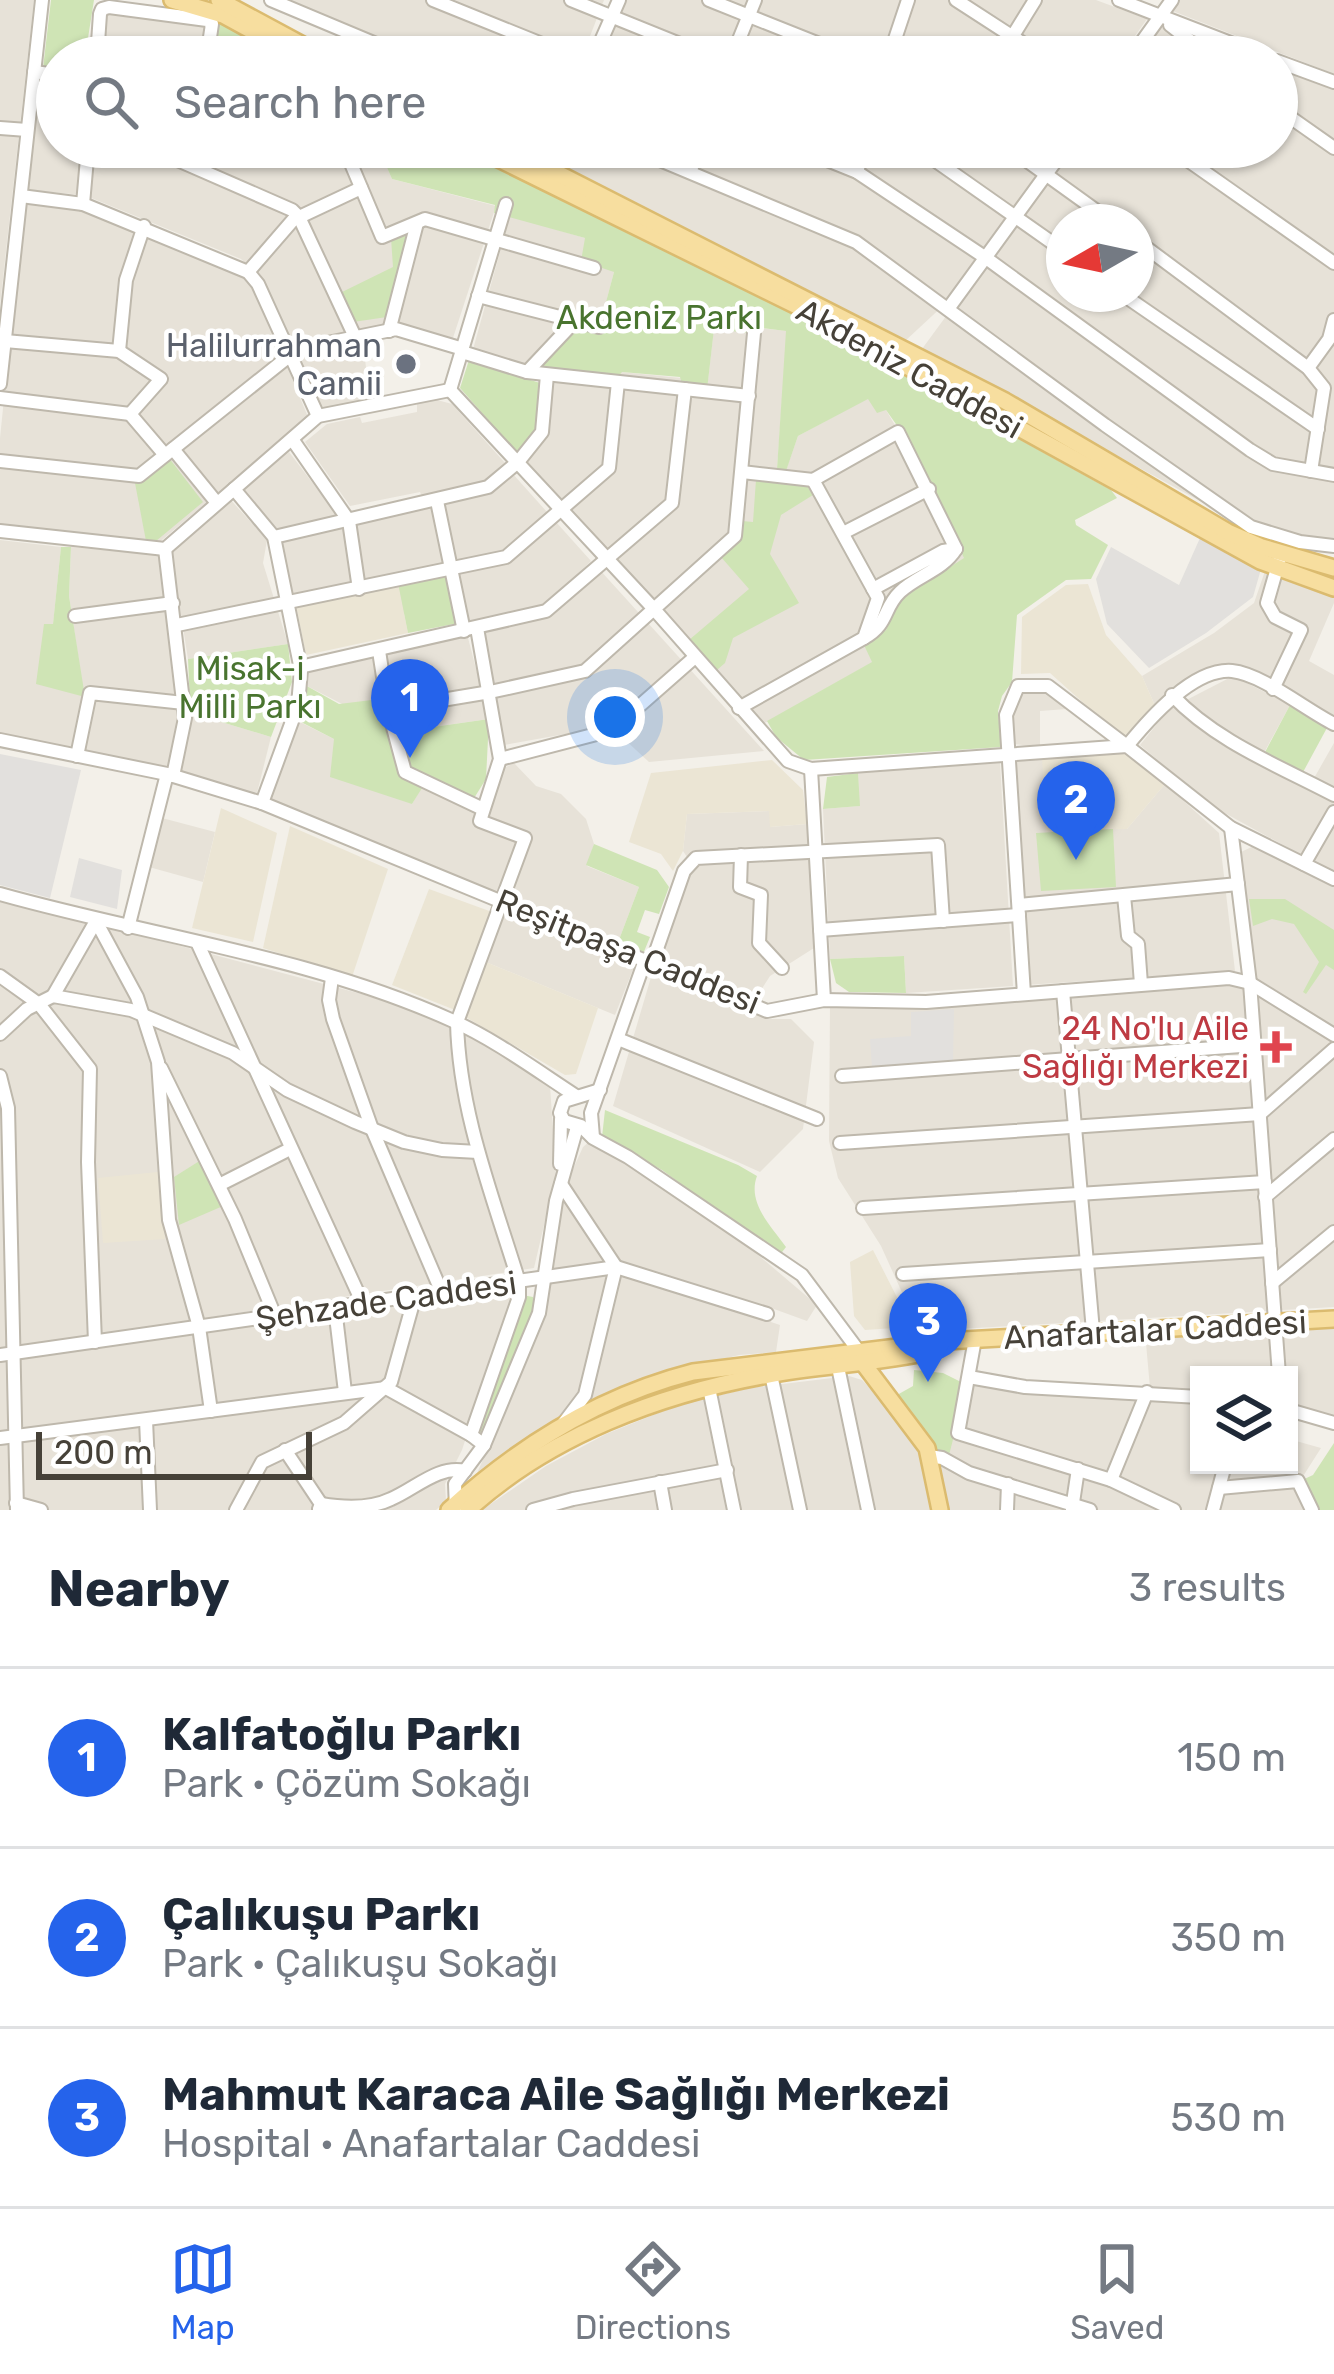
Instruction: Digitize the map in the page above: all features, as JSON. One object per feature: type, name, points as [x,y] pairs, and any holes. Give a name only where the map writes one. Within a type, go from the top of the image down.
[{"type":"main road","points":[[172,0],[223,15],[262,36]]},
{"type":"main road","points":[[220,0],[286,36]]},
{"type":"main road","name":"Akdeniz Caddesi","points":[[517,168],[808,312],[1334,588]]},
{"type":"main road","name":"Akdeniz Caddesi","points":[[549,168],[1005,401],[1279,560],[1326,566]]},
{"type":"main road","name":"Anafartalar Caddesi","points":[[860,1357],[975,1340],[1334,1319]]},
{"type":"main road","points":[[457,1508],[509,1456],[653,1382],[693,1372],[838,1367],[860,1357]]},
{"type":"main road","points":[[457,1508],[506,1475],[600,1425],[769,1368],[860,1357]]},
{"type":"main road","points":[[860,1357],[912,1424],[929,1456],[940,1510]]},
{"type":"street","points":[[38,36],[42,0]]},
{"type":"street","points":[[271,0],[353,36]]},
{"type":"street","points":[[433,0],[522,36]]},
{"type":"street","points":[[571,0],[658,36]]},
{"type":"street","points":[[604,36],[619,0]]},
{"type":"street","points":[[709,0],[799,36]]},
{"type":"street","points":[[740,36],[755,0]]},
{"type":"street","points":[[896,36],[908,0]]},
{"type":"street","points":[[956,0],[1017,36]]},
{"type":"street","points":[[1014,34],[1035,0]]},
{"type":"street","points":[[1119,0],[1211,36]]},
{"type":"street","points":[[1146,36],[1172,0]]},
{"type":"street","points":[[98,36],[100,14],[109,7],[206,20],[212,25],[210,36]]},
{"type":"street","points":[[1160,17],[1184,36]]},
{"type":"street","points":[[0,384],[4,308],[36,54]]},
{"type":"street","points":[[1298,69],[1334,82]]},
{"type":"street","points":[[1298,123],[1334,148]]},
{"type":"street","points":[[0,128],[28,130]]},
{"type":"street","points":[[82,204],[86,168]]},
{"type":"street","points":[[197,168],[299,217],[355,338]]},
{"type":"street","points":[[353,168],[382,237],[421,221],[595,268]]},
{"type":"street","points":[[680,168],[856,242],[1251,527],[1329,545]]},
{"type":"street","points":[[690,172],[692,168]]},
{"type":"street","points":[[847,168],[986,257],[1250,450],[1274,464],[1334,475]]},
{"type":"street","points":[[857,172],[858,168]]},
{"type":"street","points":[[947,168],[1046,238]]},
{"type":"street","points":[[1039,168],[1088,204]]},
{"type":"street","points":[[948,309],[1050,168]]},
{"type":"street","points":[[1199,168],[1334,263]]},
{"type":"street","points":[[248,272],[299,217],[361,188]]},
{"type":"street","points":[[21,196],[82,204],[248,272],[258,284],[318,416]]},
{"type":"street","points":[[450,390],[506,204]]},
{"type":"street","points":[[388,331],[421,221]]},
{"type":"street","points":[[119,351],[126,280],[144,226]]},
{"type":"street","points":[[1154,253],[1329,388],[1311,471]]},
{"type":"street","points":[[478,296],[599,327]]},
{"type":"street","points":[[1147,312],[1334,445]]},
{"type":"street","points":[[1308,368],[1332,340],[1334,320]]},
{"type":"street","points":[[527,372],[575,322]]},
{"type":"street","points":[[0,461],[140,476],[298,349],[396,329],[527,372],[748,395]]},
{"type":"street","points":[[388,709],[584,671],[735,536],[754,333]]},
{"type":"street","points":[[5,341],[119,351],[161,379],[130,413]]},
{"type":"street","points":[[274,537],[479,492],[518,462],[542,432],[547,375]]},
{"type":"street","points":[[176,626],[506,557],[609,468],[618,382]]},
{"type":"street","points":[[300,667],[546,611],[672,503],[685,389]]},
{"type":"street","points":[[0,531],[164,549],[318,416],[450,390]]},
{"type":"street","points":[[450,390],[788,761],[812,769],[1127,746],[1172,694],[1230,670],[1334,724]]},
{"type":"street","points":[[0,398],[130,413],[217,503]]},
{"type":"street","points":[[742,472],[813,480],[898,432],[956,549]]},
{"type":"street","points":[[292,439],[349,521],[359,589]]},
{"type":"street","points":[[813,480],[876,593]]},
{"type":"street","points":[[234,488],[274,537],[300,667],[298,705],[262,803]]},
{"type":"street","points":[[842,533],[929,489]]},
{"type":"street","points":[[437,502],[451,570],[490,692],[500,759],[480,821],[525,838],[458,1022],[458,1048],[478,1152],[519,1282],[519,1297],[471,1435]]},
{"type":"street","name":"Akdeniz Caddesi","points":[[1326,566],[1329,545]]},
{"type":"street","points":[[128,928],[185,718],[164,549]]},
{"type":"street","points":[[864,638],[876,593],[944,551],[956,549]]},
{"type":"street","points":[[739,708],[880,629],[897,593],[949,561],[956,549]]},
{"type":"street","points":[[1273,689],[1301,630],[1275,617],[1267,603],[1279,560]]},
{"type":"street","points":[[75,616],[173,603]]},
{"type":"street","points":[[379,651],[405,772],[483,809]]},
{"type":"street","points":[[500,759],[612,730],[695,657]]},
{"type":"street","points":[[1024,994],[1008,702],[1018,686],[1048,686],[1231,828],[1334,879]]},
{"type":"street","points":[[77,756],[90,693],[184,703]]},
{"type":"street","points":[[1172,694],[1190,715],[1214,731],[1334,795]]},
{"type":"street","name":"Reşitpaşa Caddesi","points":[[0,740],[170,775],[262,803],[766,1011],[824,1000],[1024,994],[1229,978],[1250,983],[1334,1035]]},
{"type":"street","points":[[812,769],[824,1000]]},
{"type":"street","points":[[1304,864],[1334,812]]},
{"type":"street","points":[[1231,828],[1250,983],[1279,1366]]},
{"type":"street","points":[[560,1183],[687,865],[696,858],[938,845],[943,921]]},
{"type":"street","points":[[741,855],[740,887],[761,895],[759,943],[782,968]]},
{"type":"street","points":[[820,930],[943,921],[1238,884]]},
{"type":"street","points":[[0,894],[332,978],[458,1022],[588,1102],[585,1120],[593,1138],[628,1156],[802,1275],[860,1357]]},
{"type":"street","points":[[1124,896],[1127,936],[1138,944],[1141,985]]},
{"type":"street","points":[[0,1034],[27,1009],[53,996],[97,921]]},
{"type":"street","points":[[97,921],[144,1014],[158,1062],[219,1185],[275,1316]]},
{"type":"street","points":[[197,942],[363,1304]]},
{"type":"street","points":[[820,949],[830,984],[842,994],[872,1001]]},
{"type":"street","points":[[0,976],[39,1004],[91,1069],[88,1162],[95,1342]]},
{"type":"street","points":[[332,978],[333,1019],[372,1129],[442,1293]]},
{"type":"street","points":[[1063,991],[1094,1331]]},
{"type":"street","points":[[53,996],[144,1014],[233,1053],[287,1090],[372,1129],[442,1150],[478,1152]]},
{"type":"street","points":[[618,1039],[817,1119]]},
{"type":"street","points":[[842,1076],[1254,1045]]},
{"type":"street","points":[[840,1143],[1260,1114],[1334,1049]]},
{"type":"street","points":[[158,1062],[169,1220],[199,1327],[211,1411]]},
{"type":"street","points":[[0,1076],[8,1108],[7,1437],[16,1506],[41,1510]]},
{"type":"street","points":[[457,1508],[455,1484],[484,1445],[539,1313],[560,1183],[557,1084]]},
{"type":"street","points":[[561,1115],[564,1101],[600,1090]]},
{"type":"street","points":[[561,1115],[585,1120]]},
{"type":"street","points":[[863,1208],[1081,1192],[1265,1190],[1334,1139]]},
{"type":"street","points":[[219,1185],[290,1149]]},
{"type":"street","points":[[560,1183],[616,1267],[585,1396],[561,1427]]},
{"type":"street","points":[[1273,1282],[1334,1232]]},
{"type":"street","points":[[904,1274],[1270,1250]]},
{"type":"street","name":"Şehzade Caddesi","points":[[7,1354],[616,1267],[766,1314]]},
{"type":"street","points":[[236,1510],[262,1462],[344,1423],[392,1382],[416,1296]]},
{"type":"street","points":[[335,1308],[345,1392]]},
{"type":"street","points":[[975,1340],[958,1433],[1111,1480],[1174,1510]]},
{"type":"street","points":[[838,1367],[868,1510]]},
{"type":"street","points":[[769,1368],[800,1510]]},
{"type":"street","points":[[969,1377],[1025,1387],[1190,1396]]},
{"type":"street","points":[[7,1437],[386,1388],[484,1445]]},
{"type":"street","points":[[709,1388],[734,1510]]},
{"type":"street","points":[[1111,1480],[1147,1392]]},
{"type":"street","points":[[1319,1418],[1334,1406]]},
{"type":"street","points":[[1298,1412],[1334,1423]]},
{"type":"street","points":[[146,1420],[150,1510]]},
{"type":"street","points":[[285,1450],[320,1507],[388,1501],[452,1468],[465,1472]]},
{"type":"street","points":[[929,1456],[1090,1510]]},
{"type":"street","points":[[1072,1507],[1078,1469]]},
{"type":"street","points":[[533,1510],[727,1470]]},
{"type":"street","points":[[1213,1510],[1223,1474]]},
{"type":"street","points":[[1219,1488],[1298,1481],[1312,1510]]},
{"type":"street","points":[[660,1482],[665,1510]]},
{"type":"street","points":[[1007,1510],[1008,1484]]},
{"type":"shaded area","points":[[0,0],[34,0],[0,305]]},
{"type":"shaded area","points":[[281,0],[604,0],[590,36],[353,36]]},
{"type":"shaded area","points":[[621,0],[1096,0],[1147,19],[1135,36],[606,36]]},
{"type":"shaded area","points":[[1178,0],[1334,0],[1334,74],[1298,60],[1298,36],[1237,36],[1170,10]]},
{"type":"shaded area","points":[[113,10],[205,24],[209,36],[102,36],[103,13]]},
{"type":"shaded area","points":[[1159,25],[1189,36],[1151,36]]},
{"type":"shaded area","points":[[1298,77],[1334,90],[1334,546],[1253,530],[922,349],[1055,168],[1298,168]]},
{"type":"shaded area","points":[[36,94],[36,168],[387,168],[392,179],[496,206],[452,341],[395,328],[362,334],[370,401],[321,408],[313,401],[257,274],[241,259],[84,195],[26,190]]},
{"type":"shaded area","points":[[562,168],[1042,168],[946,303],[904,342]]},
{"type":"shaded area","points":[[24,202],[86,208],[235,267],[254,286],[308,417],[156,545],[0,528],[0,438]]},
{"type":"shaded area","points":[[510,216],[585,238],[614,272],[598,333],[535,371],[472,353]]},
{"type":"shaded area","points":[[752,327],[787,331],[777,469],[786,470],[798,436],[868,398],[901,428],[965,558],[900,599],[886,630],[863,643],[873,662],[761,725],[523,460],[550,432],[553,373],[621,372],[681,378],[707,389],[714,328],[749,333]]},
{"type":"shaded area","points":[[437,400],[452,404],[505,463],[476,487],[423,499],[420,492],[350,506],[305,442],[327,424],[360,417],[362,423],[417,412],[417,404]]},
{"type":"shaded area","points":[[289,452],[344,524],[479,496],[512,473],[591,561],[545,608],[465,624],[292,595],[275,529],[243,489]]},
{"type":"shaded area","points":[[228,497],[267,540],[263,563],[288,644],[188,659],[170,545]]},
{"type":"shaded area","points":[[1200,538],[1261,569],[1253,597],[1149,668],[1107,624],[1096,579],[1111,547],[1179,585]]},
{"type":"shaded area","points":[[0,540],[61,547],[53,625],[45,624],[85,697],[190,703],[220,711],[218,721],[271,737],[256,797],[0,737]]},
{"type":"shaded area","points":[[71,547],[159,555],[178,697],[83,689],[69,596]]},
{"type":"shaded area","points":[[599,569],[764,751],[649,762],[610,726],[504,745],[480,631],[548,618]]},
{"type":"shaded area","points":[[1265,571],[1334,591],[1334,603],[1309,661],[1334,675],[1334,716],[1231,666],[1156,708],[1142,676],[1254,603]]},
{"type":"shaded area","points":[[398,583],[408,633],[306,655],[296,605]]},
{"type":"shaded area","points":[[1088,584],[1106,635],[1142,676],[1156,708],[1125,740],[1050,673],[1021,674],[1022,617],[1066,585]]},
{"type":"shaded area","points":[[467,634],[489,719],[397,732],[305,685],[305,666]]},
{"type":"shaded area","points":[[1233,676],[1290,705],[1259,762],[1309,787],[1334,743],[1334,873],[1212,806],[1140,745],[1169,709]]},
{"type":"shaded area","points":[[1045,687],[1067,709],[1040,711],[1040,747],[1013,744],[1013,703],[1020,689]]},
{"type":"shaded area","points":[[300,722],[334,739],[412,804],[421,788],[486,808],[498,771],[514,763],[536,786],[561,794],[586,819],[594,844],[587,866],[639,887],[617,945],[268,801]]},
{"type":"shaded area","points":[[1124,752],[1165,784],[1127,829],[1046,832],[1042,757]]},
{"type":"shaded area","points":[[0,754],[81,770],[50,898],[0,885]]},
{"type":"shaded area","points":[[1042,757],[1127,829],[1165,784],[1219,833],[1235,971],[1026,985],[1015,761]]},
{"type":"shaded area","points":[[772,760],[803,790],[807,824],[770,827],[769,811],[687,814],[683,851],[673,871],[661,854],[629,842],[651,773]]},
{"type":"shaded area","points":[[1000,763],[1013,986],[906,993],[904,956],[830,959],[823,809],[859,806],[858,773]]},
{"type":"shaded area","points":[[221,808],[277,833],[253,942],[192,928]]},
{"type":"shaded area","points":[[770,811],[770,827],[807,824],[814,948],[770,976],[756,998],[659,961],[691,863],[683,851],[687,814]]},
{"type":"shaded area","points":[[162,818],[215,832],[203,882],[149,867]]},
{"type":"shaded area","points":[[290,826],[388,869],[352,977],[263,948]]},
{"type":"shaded area","points":[[1258,844],[1334,884],[1334,1027],[1249,973],[1241,852]]},
{"type":"shaded area","points":[[79,858],[122,870],[117,909],[70,897]]},
{"type":"shaded area","points":[[429,889],[492,912],[455,1010],[392,985]]},
{"type":"shaded area","points":[[0,898],[407,1006],[465,1030],[550,1086],[556,1174],[534,1268],[0,1349]]},
{"type":"shaded area","points":[[500,912],[634,967],[615,1015],[481,960]]},
{"type":"shaded area","points":[[481,960],[598,1008],[576,1074],[565,1075],[462,1015]]},
{"type":"shaded area","points":[[654,967],[769,1019],[791,1019],[814,1042],[803,1129],[760,1172],[613,1106]]},
{"type":"shaded area","points":[[1224,980],[1245,986],[1334,1041],[1334,1307],[943,1330],[903,1339],[895,1328],[914,1319],[881,1246],[838,1178],[829,1141],[830,1004]]},
{"type":"shaded area","points":[[954,1009],[953,1061],[872,1067],[870,1039],[911,1036],[911,1012]]},
{"type":"shaded area","points":[[590,1141],[632,1164],[743,1242],[817,1305],[807,1321],[774,1309],[771,1322],[780,1325],[776,1352],[739,1355],[641,1380],[531,1438],[475,1478],[546,1313],[559,1200]]},
{"type":"shaded area","points":[[158,1172],[165,1239],[103,1243],[98,1178]]},
{"type":"shaded area","points":[[873,1250],[909,1321],[895,1328],[865,1330],[854,1316],[850,1262]]},
{"type":"shaded area","points":[[511,1288],[462,1450],[445,1484],[446,1501],[436,1510],[0,1510],[0,1362]]},
{"type":"shaded area","points":[[1334,1327],[1334,1419],[1298,1405],[1298,1366],[1190,1366],[1190,1474],[1298,1474],[1298,1442],[1321,1448],[1300,1481],[1315,1510],[945,1510],[937,1457],[967,1385],[1075,1382],[1150,1388],[1145,1332]]},
{"type":"shaded area","points":[[849,1376],[862,1380],[895,1413],[923,1461],[932,1510],[482,1510],[546,1466],[606,1434],[678,1405],[750,1388]]},
{"type":"green space","points":[[51,0],[94,0],[88,36],[47,36]]},
{"type":"green space","points":[[215,19],[252,36],[213,36]]},
{"type":"green space","name":"Akdeniz Parkı","points":[[387,168],[507,168],[766,299],[1111,490],[1117,498],[1075,520],[1108,545],[1091,579],[1066,580],[1017,615],[1012,682],[998,711],[1001,747],[804,760],[776,737],[767,721],[872,662],[863,643],[886,630],[900,599],[964,558],[915,451],[886,410],[877,413],[868,399],[798,436],[786,471],[777,469],[786,331],[714,329],[707,390],[683,388],[680,377],[622,372],[616,379],[535,371],[578,328],[598,332],[614,272],[581,261],[585,238],[494,213],[495,205],[392,179]]},
{"type":"green space","points":[[410,231],[387,317],[353,322],[340,293],[393,267],[391,238]]},
{"type":"green space","points":[[469,360],[540,383],[537,430],[519,455],[460,388]]},
{"type":"green space","points":[[169,458],[203,502],[156,541],[146,541],[135,483]]},
{"type":"green space","points":[[756,480],[807,486],[813,495],[781,515],[770,554],[799,603],[733,638],[725,663],[717,670],[689,640],[749,589],[721,557],[739,541],[742,521],[753,522]]},
{"type":"green space","points":[[61,547],[71,547],[69,596],[85,697],[36,684],[44,624],[53,624]]},
{"type":"green space","points":[[448,573],[459,623],[408,633],[398,583]]},
{"type":"green space","name":"Misak-i Milli Parkı","points":[[288,644],[292,682],[271,737],[218,721],[219,711],[190,703],[188,659]]},
{"type":"green space","points":[[305,685],[339,704],[380,699],[398,732],[489,719],[486,779],[471,803],[422,788],[412,804],[330,777],[334,739],[301,722]]},
{"type":"green space","points":[[1290,705],[1328,726],[1302,774],[1264,754]]},
{"type":"green space","points":[[858,773],[860,806],[823,809],[827,777]]},
{"type":"green space","points":[[1113,829],[1116,887],[1041,891],[1036,833]]},
{"type":"green space","points":[[594,844],[657,870],[669,887],[659,914],[645,910],[637,932],[650,937],[643,954],[617,945],[639,887],[586,865]]},
{"type":"green space","points":[[1249,899],[1285,899],[1334,930],[1334,970],[1326,965],[1306,994],[1319,962],[1294,924],[1272,919],[1253,926]]},
{"type":"green space","points":[[904,956],[906,993],[849,992],[836,983],[830,959]]},
{"type":"green space","points":[[605,1110],[757,1176],[758,1205],[786,1247],[779,1256],[662,1170],[602,1137]]},
{"type":"green space","points":[[201,1160],[223,1206],[179,1225],[174,1177]]},
{"type":"green space","points":[[522,1295],[533,1297],[536,1310],[483,1434],[476,1430]]},
{"type":"green space","points":[[914,1370],[943,1373],[967,1385],[948,1459],[937,1457],[934,1444],[897,1395],[913,1386]]},
{"type":"green space","points":[[1334,1443],[1334,1510],[1315,1510],[1300,1481],[1313,1475]]},
{"type":"place","name":"Halilurrahman Camii","points":[[406,364]]},
{"type":"place","name":"Kalfatoğlu Parkı","points":[[410,758]]},
{"type":"place","name":"Çalıkuşu Parkı","points":[[1076,860]]},
{"type":"place","name":"24 No'lu Aile Sağlığı Merkezi","points":[[1276,1047]]},
{"type":"place","name":"Mahmut Karaca Aile Sağlığı Merkezi","points":[[928,1382]]}]
